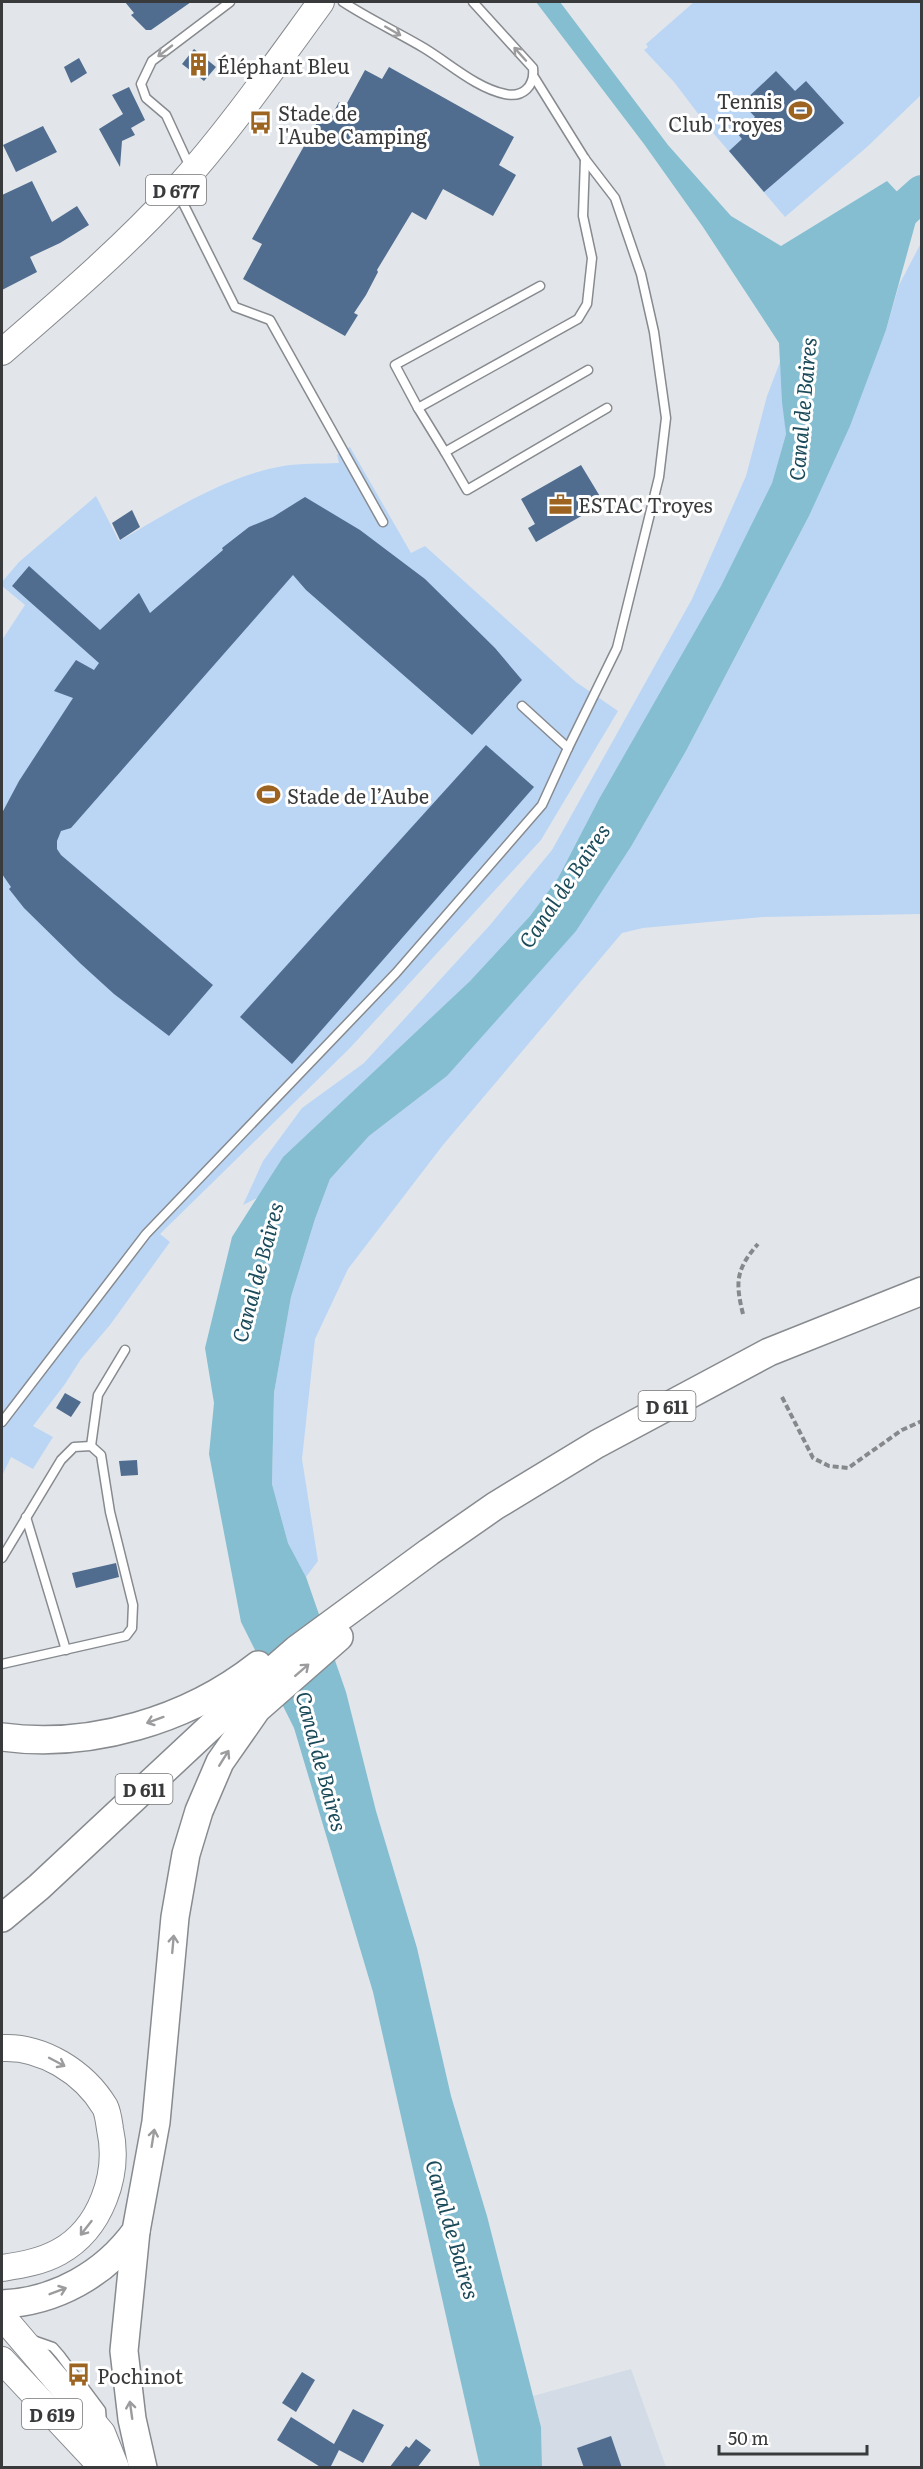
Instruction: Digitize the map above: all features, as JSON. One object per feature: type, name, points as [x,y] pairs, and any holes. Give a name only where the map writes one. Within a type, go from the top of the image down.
[{"type":"highway","name":"D 611","points":[[347,1620],[429,1552],[495,1506],[597,1444],[769,1352],[921,1291]]},
{"type":"highway","points":[[143,2468],[132,2419],[124,2351],[136,2231],[156,2122],[175,1917],[186,1854],[199,1811],[251,1691],[297,1649],[347,1620]]},
{"type":"highway","points":[[2,1737],[45,1739],[88,1736],[132,1728],[194,1706],[251,1691],[329,1646],[347,1620]]},
{"type":"highway","name":"D 611","points":[[2,1918],[39,1887],[251,1691]]},
{"type":"highway","name":"D 611","points":[[2,1927],[39,1887]]},
{"type":"highway","points":[[2,2304],[21,2303],[60,2292],[95,2274],[127,2244],[136,2231]]},
{"type":"main road","name":"D 677","points":[[2,352],[100,267],[184,180],[255,92],[321,2]]},
{"type":"main road","points":[[2,2048],[33,2051],[78,2074],[106,2108],[113,2156],[107,2191],[98,2213],[81,2236],[59,2252],[29,2264],[2,2268]]},
{"type":"main road","name":"D 619","points":[[2,2316],[102,2433],[117,2468]]},
{"type":"main road","name":"D 619","points":[[2,2360],[103,2468]]},
{"type":"lane","points":[[230,2],[211,14],[152,61],[141,84],[146,98],[166,115],[184,180],[235,307],[270,320],[383,522]]},
{"type":"lane","points":[[343,2],[424,48],[488,89],[520,95],[526,91],[534,77]]},
{"type":"lane","points":[[2,1422],[146,1234],[396,973],[542,805],[617,648],[659,477],[666,418],[654,332],[641,274],[615,198],[585,159],[534,77],[533,68],[473,2]]},
{"type":"lane","points":[[418,408],[578,319],[587,304],[592,258],[583,216],[585,159]]},
{"type":"lane","points":[[540,285],[395,365],[418,408],[467,490],[607,408]]},
{"type":"lane","points":[[445,452],[588,370]]},
{"type":"lane","points":[[522,706],[568,748]]},
{"type":"lane","points":[[91,1446],[98,1395],[125,1350]]},
{"type":"lane","points":[[2,1558],[61,1460],[74,1447],[91,1446],[101,1455],[110,1512],[133,1605],[132,1628],[126,1636],[2,1664]]},
{"type":"lane","points":[[26,1518],[66,1650]]},
{"type":"path","points":[[743,1314],[737,1289],[739,1270],[758,1244]]},
{"type":"path","points":[[782,1397],[813,1458],[829,1466],[848,1468],[902,1430],[921,1421]]},
{"type":"shaded area","name":"Tennis Club Troyes","points":[[694,2],[921,2],[921,95],[867,147],[785,217],[709,128],[674,82],[644,50],[648,47],[646,44]]},
{"type":"shaded area","points":[[921,243],[921,914],[763,917],[643,928],[622,933],[443,1145],[348,1269],[315,1339],[302,1459],[318,1561],[306,1577],[288,1543],[272,1484],[274,1393],[291,1297],[330,1179],[369,1136],[447,1076],[632,845],[686,751],[809,516],[886,330],[899,285]]},
{"type":"shaded area","points":[[780,362],[786,434],[772,483],[721,587],[599,799],[558,878],[530,916],[470,981],[283,1157],[259,1197],[243,1205],[263,1161],[302,1108],[364,1063],[490,925],[552,850],[692,599],[746,476],[767,396]]},
{"type":"shaded area","points":[[350,447],[411,553],[425,546],[576,682],[618,711],[541,840],[350,1048],[160,1234],[170,1242],[33,1426],[53,1437],[33,1469],[11,1457],[2,1476],[2,640],[25,605],[2,586],[2,582],[19,562],[96,496],[119,541],[219,486],[283,466],[339,463],[337,455]]},
{"type":"shaded area","points":[[631,2369],[666,2467],[542,2467],[541,2427],[533,2396]]},
{"type":"water","points":[[536,2],[560,2],[668,145],[731,216],[781,246],[887,181],[918,214],[886,330],[850,426],[809,516],[686,751],[632,845],[576,931],[447,1076],[369,1136],[330,1179],[291,1297],[274,1393],[272,1484],[288,1543],[306,1577],[346,1692],[376,1811],[417,1948],[451,2096],[487,2216],[541,2427],[542,2467],[480,2467],[373,1992],[294,1728],[241,1622],[209,1454],[214,1403],[205,1348],[232,1237],[283,1157],[470,981],[530,916],[558,878],[599,799],[721,586],[772,483],[786,434],[779,343],[703,227],[644,144]]},
{"type":"building","points":[[125,2],[191,2],[151,30],[146,30],[131,15],[134,13]]},
{"type":"building","name":"Éléphant Bleu","points":[[194,49],[216,67],[204,81],[182,64]]},
{"type":"building","points":[[79,58],[87,73],[71,83],[64,67]]},
{"type":"building","points":[[389,67],[514,137],[499,165],[516,175],[493,216],[443,189],[426,220],[412,212],[377,270],[366,295],[354,313],[358,315],[345,336],[243,279],[262,244],[252,239],[323,112],[331,117],[339,102],[346,105],[365,70],[382,79]]},
{"type":"building","points":[[776,71],[795,91],[806,81],[844,123],[764,192],[729,151],[742,139],[737,133],[755,117],[742,103]]},
{"type":"building","points":[[129,87],[145,120],[131,128],[135,135],[122,141],[120,167],[99,129],[123,114],[112,95]]},
{"type":"building","points":[[43,126],[57,152],[16,172],[3,145]]},
{"type":"building","points":[[32,181],[52,222],[77,206],[89,225],[60,243],[30,257],[37,272],[2,290],[2,195]]},
{"type":"building","points":[[581,465],[604,503],[536,542],[528,528],[535,524],[521,499]]},
{"type":"building","points":[[305,497],[360,530],[425,579],[495,648],[522,680],[472,735],[306,590],[293,575],[71,828],[61,831],[57,841],[57,849],[61,855],[213,985],[169,1036],[114,994],[81,964],[24,908],[9,889],[11,887],[2,874],[2,813],[19,781],[73,698],[54,691],[76,660],[94,670],[99,663],[12,586],[29,566],[100,630],[139,593],[150,613],[223,550],[222,548],[249,527],[273,517]]},
{"type":"building","points":[[132,510],[140,527],[120,540],[112,523]]},
{"type":"building","points":[[486,745],[534,787],[292,1064],[240,1017]]},
{"type":"building","points":[[65,1393],[81,1402],[71,1417],[56,1408]]},
{"type":"building","points":[[137,1460],[138,1475],[121,1476],[119,1461]]},
{"type":"building","points":[[116,1563],[119,1577],[76,1588],[72,1573]]},
{"type":"building","points":[[302,2372],[315,2380],[296,2412],[282,2403]]},
{"type":"building","points":[[353,2409],[384,2425],[363,2463],[339,2450],[330,2468],[322,2468],[277,2440],[291,2417],[334,2444]]},
{"type":"building","points":[[611,2436],[622,2468],[584,2468],[577,2448]]},
{"type":"building","points":[[416,2439],[431,2450],[417,2468],[389,2468],[406,2446],[409,2448]]},
{"type":"waterway","name":"Canal de Baires","points":[[873,237],[922,193]]},
{"type":"place","name":"Éléphant Bleu","points":[[199,65]]},
{"type":"place","name":"Tennis Club Troyes","points":[[800,111]]},
{"type":"place","name":"Stade de l'Aube Camping","points":[[260,123]]},
{"type":"place","name":"ESTAC Troyes","points":[[560,504]]},
{"type":"place","name":"Stade de l’Aube","points":[[269,795]]},
{"type":"place","name":"Pochinot","points":[[79,2375]]}]
